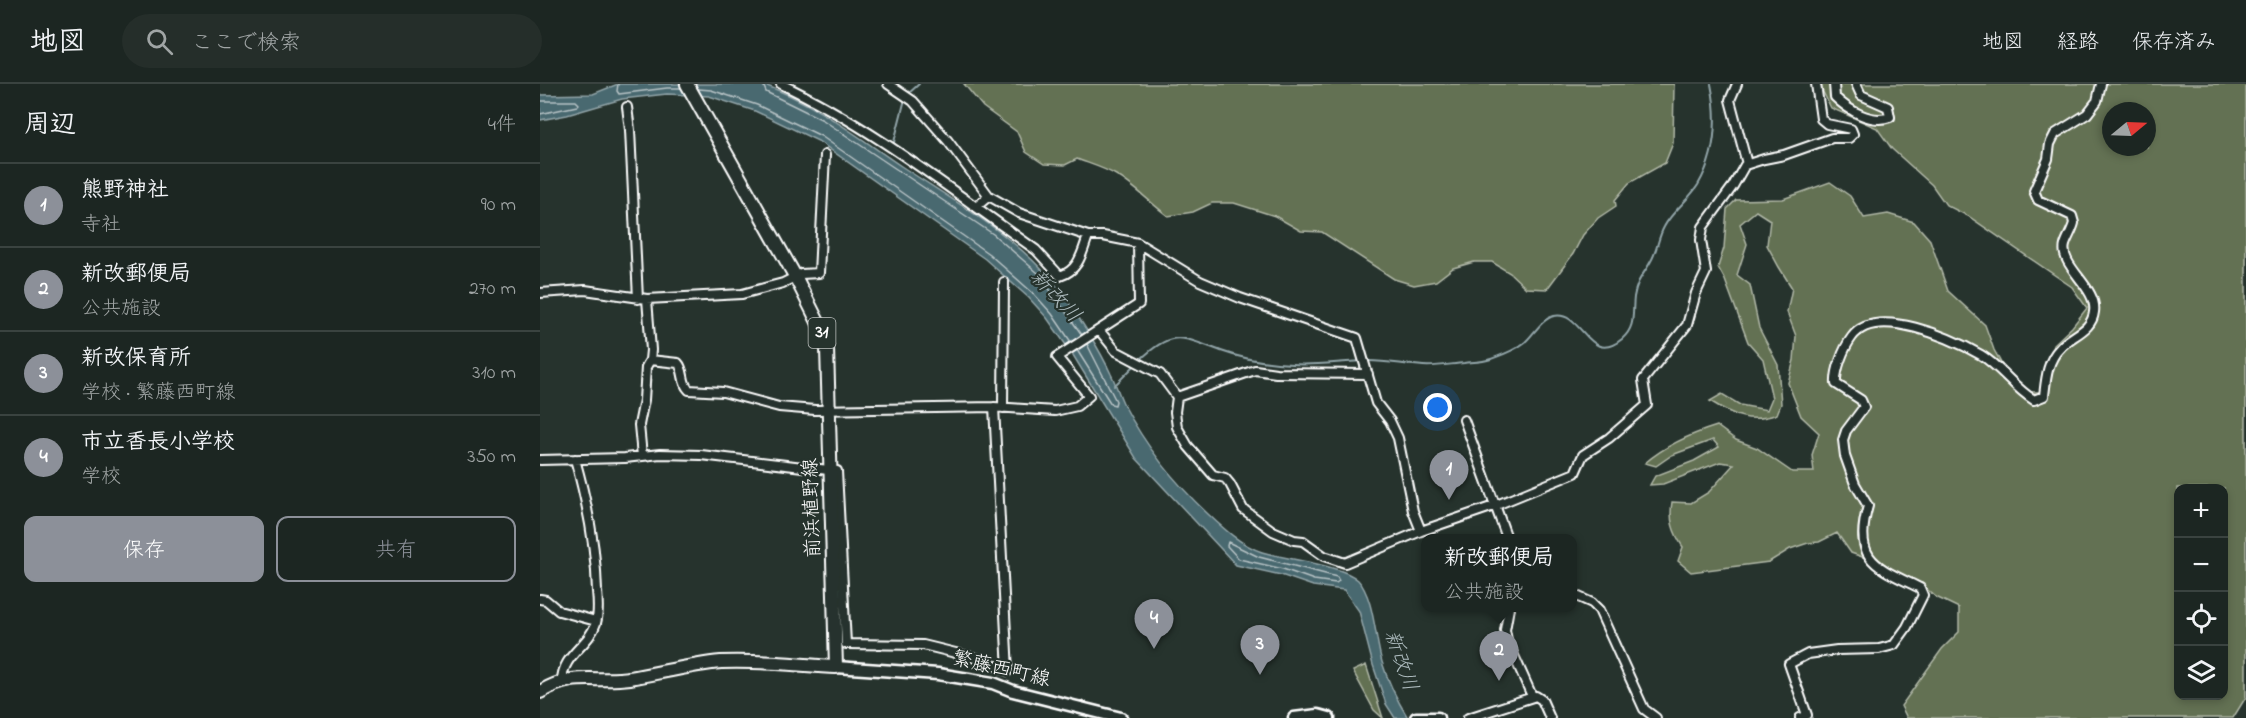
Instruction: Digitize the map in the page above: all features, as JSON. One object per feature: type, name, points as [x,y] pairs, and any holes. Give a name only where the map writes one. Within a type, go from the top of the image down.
[{"type":"main road","name":"前浜植野線","points":[[687,84],[795,276],[820,326],[826,348],[830,410],[836,667]]},
{"type":"main road","points":[[540,692],[562,681],[627,678],[658,671],[719,663],[836,667]]},
{"type":"main road","name":"繁藤西町線","points":[[836,667],[938,675],[993,683],[1013,691],[1121,718]]},
{"type":"main road","points":[[1294,718],[1318,715],[1329,718]]},
{"type":"main road","points":[[1417,718],[1438,718]]},
{"type":"street","points":[[781,84],[807,96],[860,127],[1036,250],[1060,276],[1068,273],[1080,261],[1088,236]]},
{"type":"street","points":[[888,84],[913,101],[948,141],[989,196],[1018,213],[1088,236],[1103,236],[1138,243],[1200,281],[1240,298],[1357,338],[1376,403],[1390,421],[1398,438],[1413,511],[1421,531]]},
{"type":"street","points":[[1737,84],[1730,100],[1748,164]]},
{"type":"street","points":[[1099,330],[1116,351],[1160,374],[1177,397],[1175,412],[1177,427],[1188,446],[1213,475],[1225,478],[1243,509],[1273,531],[1294,540],[1303,541],[1324,555],[1345,563],[1421,531],[1494,506],[1575,472],[1583,455],[1616,432],[1647,405],[1643,380],[1687,325],[1696,293],[1706,272],[1701,240],[1703,227],[1748,164],[1784,155],[1832,138],[1850,138],[1853,134],[1851,129],[1827,124],[1821,119],[1816,84]]},
{"type":"street","points":[[1834,84],[1835,97],[1853,111],[1874,119],[1890,117],[1888,107],[1861,95],[1856,84]]},
{"type":"street","points":[[1800,718],[1807,716],[1789,664],[1808,654],[1837,650],[1879,649],[1894,645],[1907,627],[1923,594],[1920,588],[1875,564],[1866,553],[1863,531],[1868,506],[1855,484],[1845,456],[1843,440],[1846,430],[1864,407],[1861,400],[1836,384],[1835,377],[1849,341],[1860,329],[1875,323],[1924,330],[1982,356],[2034,400],[2044,396],[2046,374],[2051,361],[2060,347],[2085,329],[2093,318],[2095,308],[2091,295],[2071,266],[2064,246],[2074,224],[2072,216],[2038,200],[2034,190],[2048,159],[2050,144],[2055,134],[2086,114],[2097,101],[2101,84]]},
{"type":"street","points":[[627,107],[638,299]]},
{"type":"street","points":[[540,293],[585,290],[647,299],[750,293],[783,283],[795,276],[819,273],[825,155]]},
{"type":"street","points":[[976,207],[989,196]]},
{"type":"street","points":[[650,360],[678,363],[682,367],[686,387],[689,390],[723,392],[779,407],[830,410],[994,406],[1055,411],[1077,406],[1089,396],[1057,357],[1138,304],[1138,243]]},
{"type":"street","points":[[1004,282],[1004,408]]},
{"type":"street","points":[[642,456],[639,425],[644,400],[646,367],[650,360],[651,350],[647,299]]},
{"type":"street","points":[[1177,397],[1255,370],[1298,374],[1368,374]]},
{"type":"street","points":[[540,460],[660,454],[701,455],[837,471],[846,644],[923,645],[976,658],[1008,670],[994,406]]},
{"type":"street","points":[[1464,420],[1505,534]]},
{"type":"street","points":[[562,681],[566,662],[591,635],[596,621],[597,560],[586,497],[575,459]]},
{"type":"street","points":[[1577,596],[1592,603],[1599,610],[1644,709],[1656,718]]},
{"type":"street","points":[[540,599],[546,600],[559,610],[596,621]]},
{"type":"street","points":[[1508,612],[1505,630],[1507,640],[1532,696]]},
{"type":"street","points":[[1468,718],[1532,696],[1540,697],[1550,718]]},
{"type":"green space","points":[[964,84],[1674,84],[1673,143],[1665,163],[1629,183],[1615,200],[1616,206],[1598,218],[1583,235],[1573,254],[1547,289],[1526,288],[1510,273],[1492,262],[1474,262],[1453,268],[1436,281],[1414,285],[1394,279],[1322,232],[1301,231],[1275,216],[1234,203],[1212,203],[1193,212],[1168,216],[1123,179],[1102,168],[1077,159],[1065,165],[1044,164],[1026,152],[1017,132],[983,107]]},
{"type":"green space","points":[[1822,84],[2246,84],[2246,697],[2233,718],[1907,718],[1901,706],[1942,649],[1959,632],[1959,608],[1936,597],[1917,581],[1892,579],[1874,561],[1851,553],[1837,533],[1819,542],[1790,549],[1769,562],[1691,572],[1678,561],[1683,547],[1673,526],[1672,502],[1691,503],[1709,492],[1734,464],[1720,462],[1663,484],[1650,485],[1655,476],[1694,461],[1719,447],[1713,440],[1672,455],[1656,466],[1645,463],[1670,445],[1717,426],[1736,440],[1757,448],[1792,472],[1814,472],[1812,455],[1819,433],[1801,416],[1788,383],[1794,360],[1796,336],[1787,312],[1792,288],[1767,245],[1770,220],[1756,211],[1740,224],[1747,244],[1737,275],[1750,285],[1759,328],[1778,365],[1781,404],[1777,414],[1750,418],[1727,411],[1710,401],[1722,394],[1740,405],[1767,410],[1772,398],[1763,359],[1748,342],[1718,267],[1724,248],[1727,209],[1736,200],[1783,199],[1830,182],[1850,196],[1864,218],[1888,214],[1914,222],[1930,240],[1948,291],[1985,325],[1994,350],[2006,372],[2021,392],[2046,392],[2054,344],[2087,308],[2072,287],[1968,216],[1946,205],[1932,185],[1892,149],[1877,128],[1831,108],[1820,86]]},
{"type":"green space","points":[[1366,665],[1383,718],[1374,710],[1353,671]]},
{"type":"water","name":"新改川","points":[[618,84],[762,84],[781,91],[834,120],[969,210],[1012,242],[1051,279],[1067,300],[1101,355],[1141,435],[1172,476],[1208,514],[1233,536],[1254,549],[1327,566],[1358,580],[1371,607],[1384,669],[1408,718],[1395,718],[1386,704],[1359,611],[1344,590],[1313,586],[1281,575],[1236,565],[1136,458],[1073,355],[1047,318],[1029,298],[985,259],[818,141],[755,111],[709,96],[667,94],[622,99],[567,115],[540,120],[540,95],[593,94]]},
{"type":"waterway","points":[[908,94],[919,84]]},
{"type":"waterway","points":[[1140,360],[1161,343],[1178,338],[1238,356],[1283,363],[1369,361],[1439,366],[1478,362],[1508,353],[1554,316],[1564,316],[1572,321],[1593,342],[1601,346],[1611,346],[1630,330],[1637,286],[1653,257],[1664,227],[1694,191],[1709,161],[1715,123],[1711,84]]},
{"type":"waterway","points":[[893,146],[905,99]]},
{"type":"waterway","points":[[1114,386],[1136,364]]},
{"type":"place","name":"熊野神社","points":[[1449,500]]},
{"type":"place","name":"市立香長小学校","points":[[1154,649]]},
{"type":"place","name":"新改保育所","points":[[1260,675]]},
{"type":"place","name":"新改郵便局","points":[[1499,681]]}]
